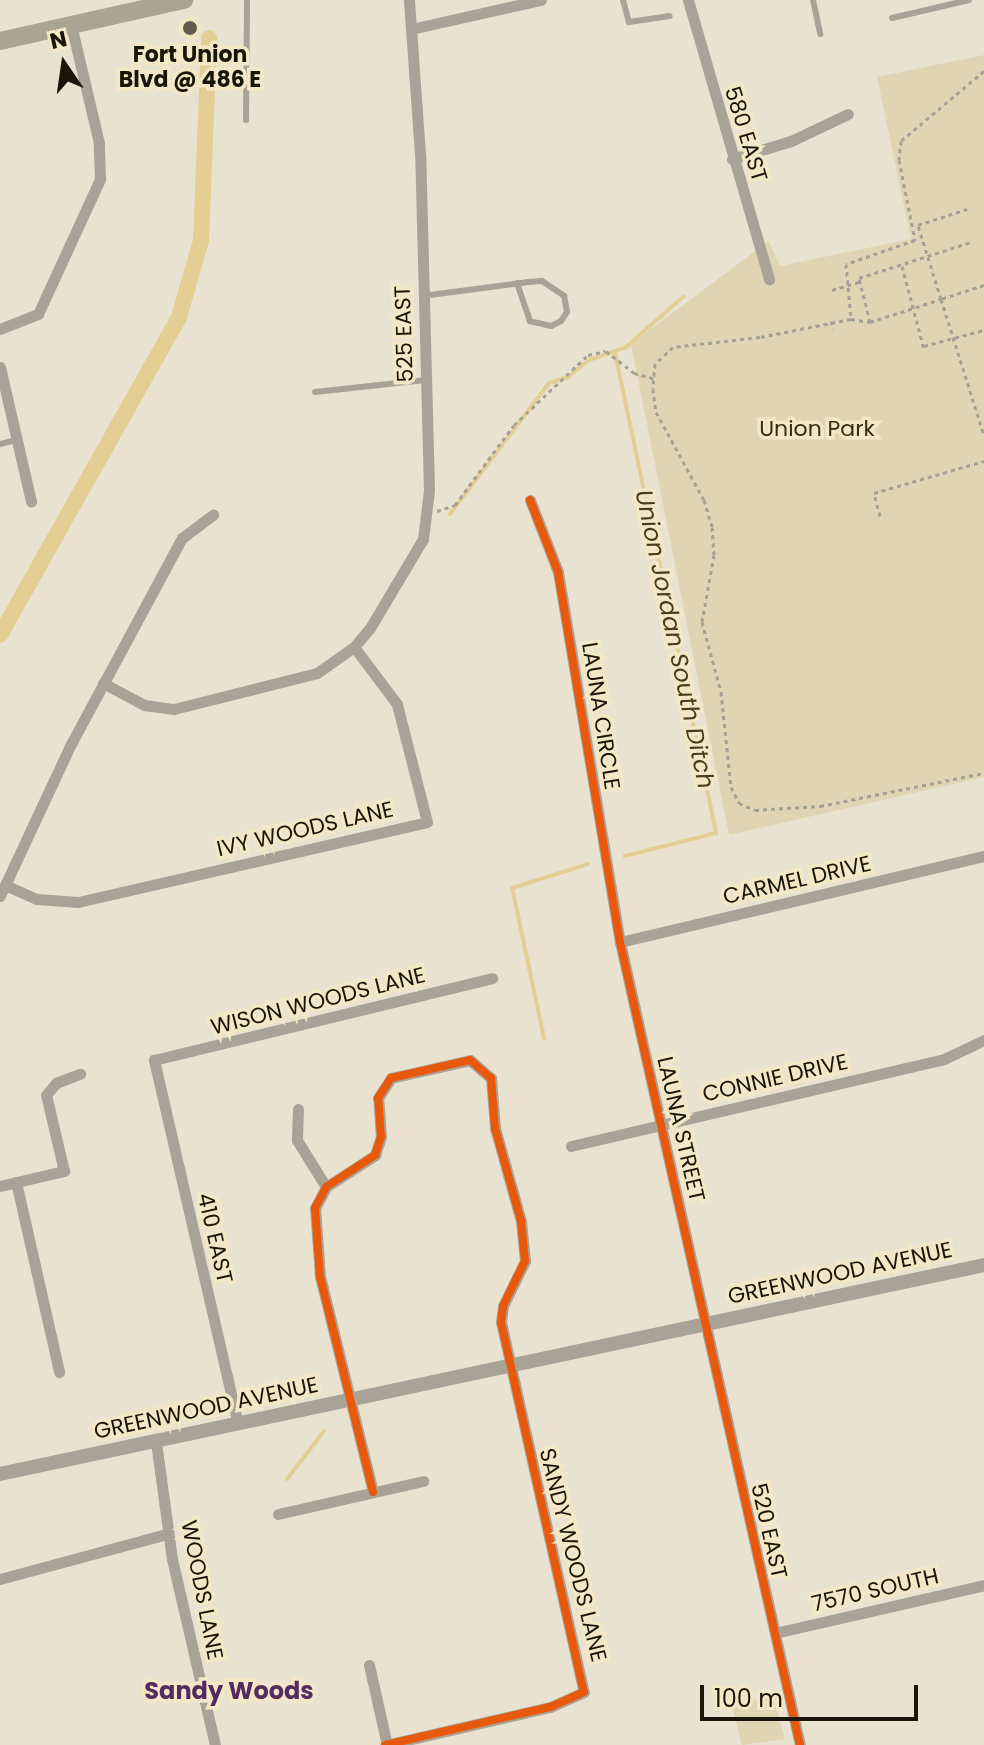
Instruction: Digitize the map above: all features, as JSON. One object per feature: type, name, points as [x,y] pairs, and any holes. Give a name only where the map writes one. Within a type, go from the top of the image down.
[{"type":"main road","points":[[0,41],[71,25],[115,8],[184,0]]},
{"type":"street","name":"525 EAST","points":[[354,647],[415,556],[428,511],[409,0]]},
{"type":"street","points":[[411,29],[541,0]]},
{"type":"street","name":"580 EAST","points":[[688,0],[769,279]]},
{"type":"street","points":[[0,329],[38,314],[100,179],[99,143],[71,25]]},
{"type":"street","points":[[732,159],[791,141],[848,114]]},
{"type":"street","points":[[0,367],[31,501]]},
{"type":"street","name":"LAUNA CIRCLE","points":[[530,500],[558,572],[620,942]]},
{"type":"street","points":[[3,890],[103,683],[182,538],[213,515]]},
{"type":"street","points":[[103,683],[144,705],[174,709],[295,681],[354,647]]},
{"type":"street","name":"IVY WOODS LANE","points":[[3,890],[37,899],[88,900],[427,822],[397,704],[354,647]]},
{"type":"street","name":"CARMEL DRIVE","points":[[620,942],[984,856]]},
{"type":"street","name":"LAUNA STREET","points":[[620,942],[707,1324]]},
{"type":"street","name":"WISON WOODS LANE","points":[[154,1060],[492,978]]},
{"type":"street","name":"CONNIE DRIVE","points":[[571,1146],[944,1059],[984,1040]]},
{"type":"street","points":[[373,1492],[348,1401],[313,1222],[326,1187],[375,1155],[381,1137],[378,1098],[391,1078],[458,1059],[481,1064],[491,1078],[495,1128],[524,1242],[523,1273],[501,1313],[512,1366]]},
{"type":"street","name":"410 EAST","points":[[154,1060],[238,1424]]},
{"type":"street","points":[[0,1186],[64,1171],[46,1095],[56,1083],[80,1074]]},
{"type":"street","points":[[298,1109],[297,1140],[326,1187]]},
{"type":"street","points":[[16,1182],[59,1372]]},
{"type":"street","name":"GREENWOOD AVENUE","points":[[0,1474],[984,1265]]},
{"type":"street","name":"520 EAST","points":[[707,1324],[800,1745]]},
{"type":"street","name":"SANDY WOODS LANE","points":[[386,1745],[550,1707],[584,1692],[512,1366]]},
{"type":"street","name":"WOODS LANE","points":[[156,1442],[167,1534],[215,1745]]},
{"type":"street","points":[[278,1514],[423,1481]]},
{"type":"street","points":[[0,1579],[167,1534]]},
{"type":"street","name":"7570 SOUTH","points":[[775,1633],[984,1585]]},
{"type":"street","points":[[369,1665],[386,1745]]},
{"type":"lane","points":[[246,120],[247,0]]},
{"type":"lane","points":[[623,0],[629,22],[670,16]]},
{"type":"lane","points":[[813,0],[820,34]]},
{"type":"lane","points":[[930,0],[932,8]]},
{"type":"lane","points":[[892,18],[969,0]]},
{"type":"lane","points":[[422,296],[517,283],[542,281],[560,289],[567,312],[561,321],[551,326],[530,321],[517,283]]},
{"type":"lane","points":[[315,392],[425,380]]},
{"type":"lane","points":[[0,444],[17,440]]},
{"type":"path","points":[[851,319],[846,286],[849,261],[914,242],[900,144],[921,119],[984,71]]},
{"type":"path","points":[[967,209],[918,225],[984,435]]},
{"type":"path","points":[[870,322],[859,278],[971,242]]},
{"type":"path","points":[[902,266],[924,348],[984,330]]},
{"type":"path","points":[[832,290],[860,282]]},
{"type":"path","points":[[984,292],[983,285],[870,322],[851,319],[831,321],[760,337],[673,347],[658,358],[653,378],[656,412],[704,500],[712,527],[714,555],[702,622],[721,692],[731,787],[739,803],[755,810],[820,806],[984,773]]},
{"type":"path","points":[[831,321],[833,329]]},
{"type":"path","points":[[428,511],[452,508],[514,425],[588,355],[606,351],[634,373],[653,378]]},
{"type":"path","points":[[880,516],[874,493],[984,461]]},
{"type":"green space","name":"Union Park","points":[[984,55],[984,777],[729,835],[631,344],[769,241],[780,266],[911,239],[877,77]]},
{"type":"green space","points":[[773,1697],[785,1739],[742,1745],[732,1705]]},
{"type":"waterway","points":[[0,635],[179,317],[201,241],[209,38]]},
{"type":"waterway","points":[[450,514],[549,383],[568,377],[589,360],[626,347],[683,297]]},
{"type":"waterway","name":"Union Jordan South Ditch","points":[[615,353],[716,833],[625,856]]},
{"type":"waterway","name":"Union Jordan South Ditch","points":[[544,1038],[512,888],[588,864]]},
{"type":"waterway","name":"Union Jordan South Ditch","points":[[287,1479],[324,1431]]},
{"type":"cycle path","points":[[530,500],[558,572],[620,942],[800,1745]]},
{"type":"cycle path","points":[[373,1492],[320,1277],[315,1208],[326,1187],[375,1155],[381,1137],[378,1098],[391,1078],[470,1060],[491,1078],[495,1128],[521,1221],[525,1261],[503,1306],[501,1322],[584,1692],[550,1707],[385,1745]]},
{"type":"place","name":"Fort Union Blvd @ 486 E","points":[[190,28]]},
{"type":"district","name":"Sandy Woods","points":[[229,1691]]}]
